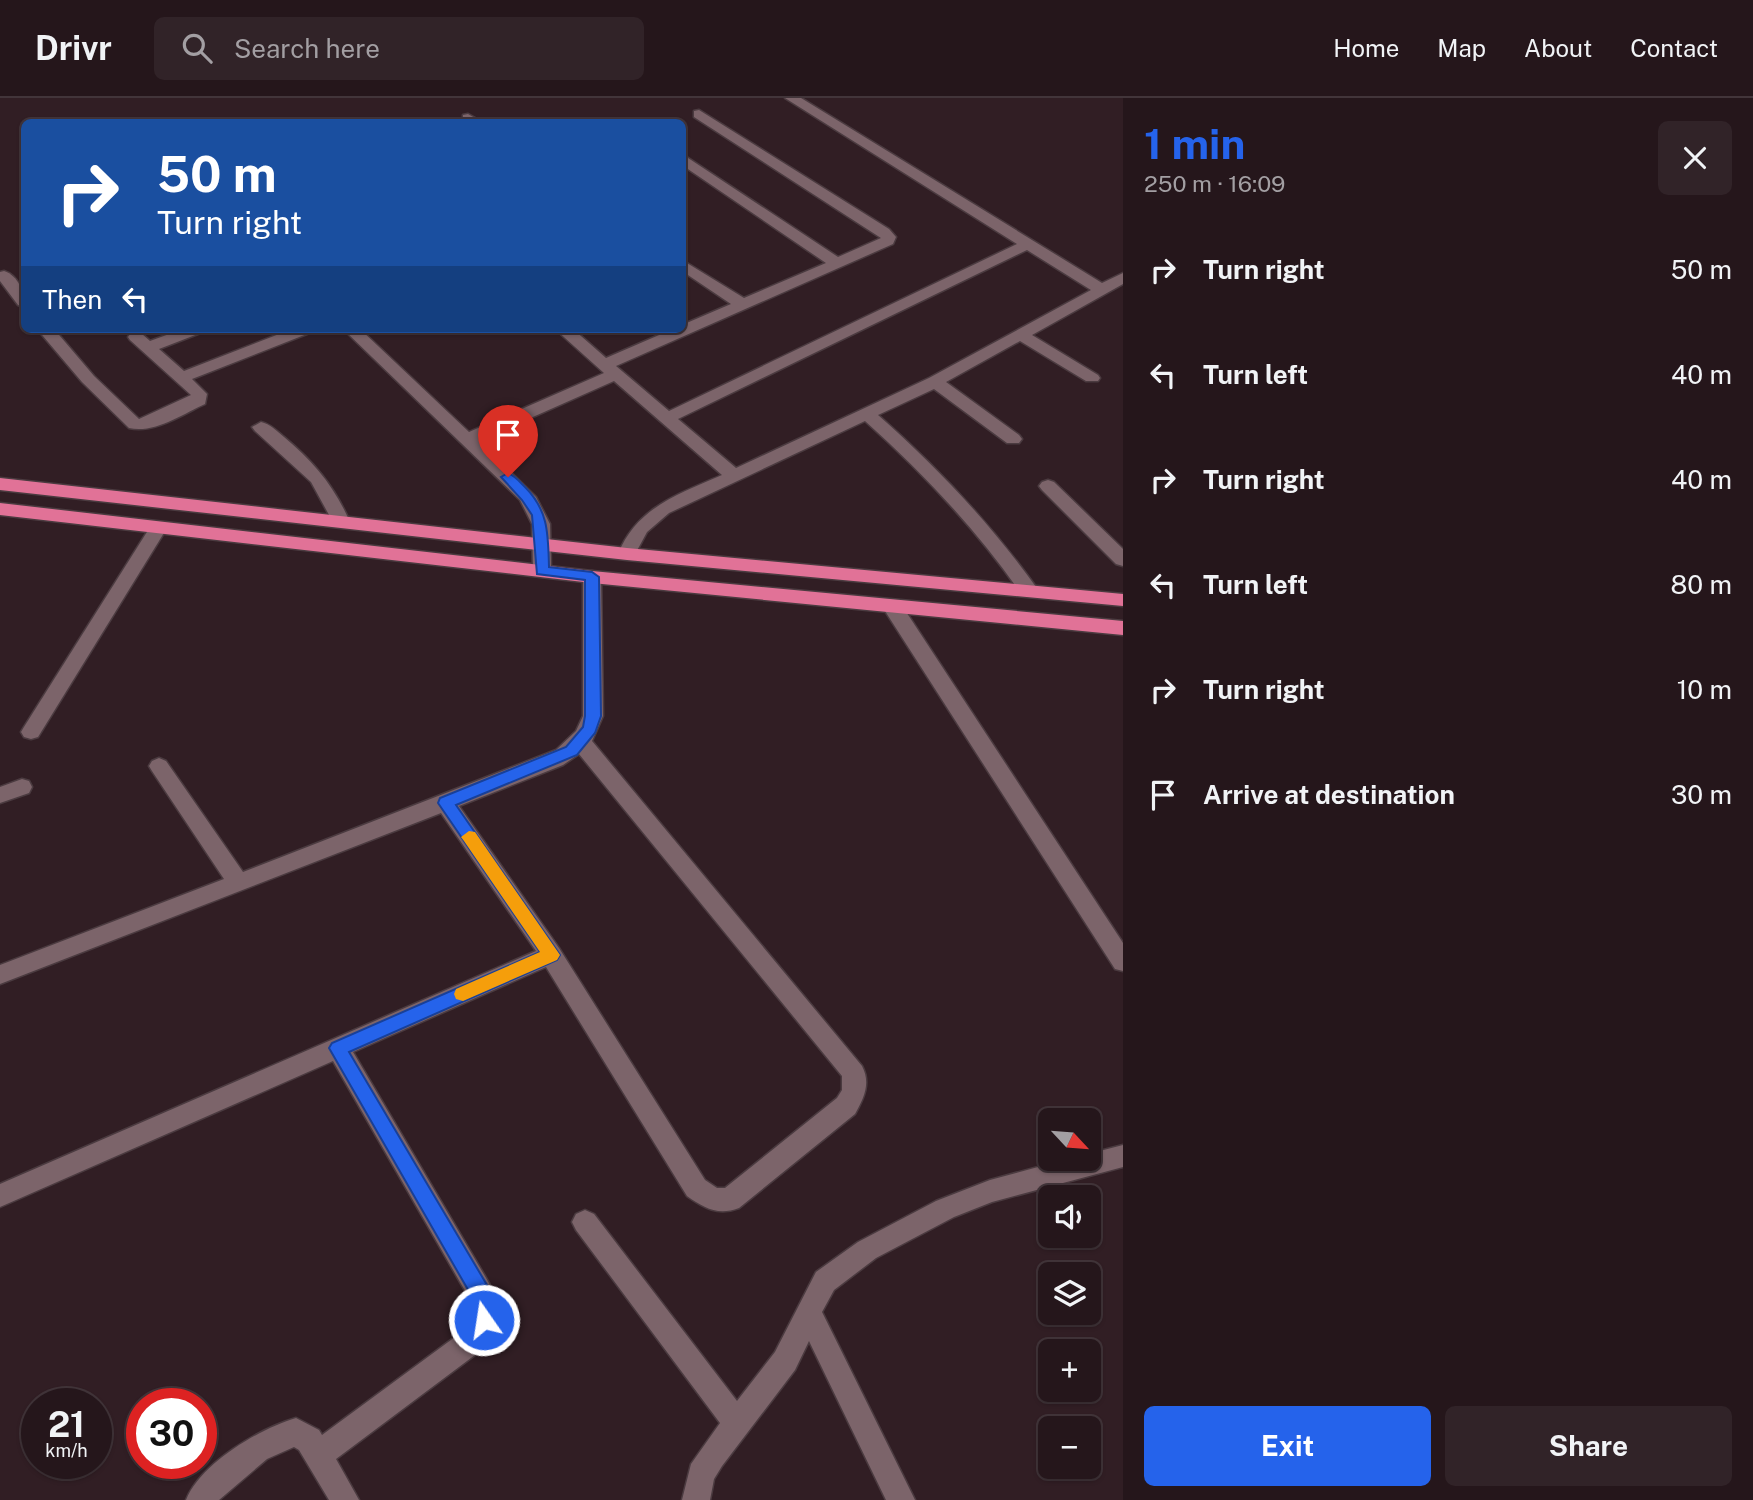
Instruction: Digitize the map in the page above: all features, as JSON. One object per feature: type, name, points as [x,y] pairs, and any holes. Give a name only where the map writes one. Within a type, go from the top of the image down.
[{"type":"highway","points":[[0,484],[627,554],[1123,600]]},
{"type":"highway","points":[[0,509],[592,577],[1123,628]]},
{"type":"street","points":[[792,98],[1028,244],[1115,285]]},
{"type":"street","points":[[686,332],[880,246],[889,237],[699,114]]},
{"type":"street","points":[[686,161],[838,264]]},
{"type":"street","points":[[668,418],[1028,244]]},
{"type":"street","points":[[686,267],[743,305]]},
{"type":"street","points":[[4,276],[21,293]]},
{"type":"street","points":[[627,554],[634,535],[663,509],[935,382],[1115,285]]},
{"type":"street","points":[[49,333],[88,379],[135,424],[148,423],[199,400],[199,394],[142,342],[180,333]]},
{"type":"street","points":[[181,378],[296,333]]},
{"type":"street","points":[[355,333],[469,439],[535,507],[541,524],[542,570]]},
{"type":"street","points":[[567,333],[735,477]]},
{"type":"street","points":[[469,439],[685,333]]},
{"type":"street","points":[[1021,335],[1092,378]]},
{"type":"street","points":[[935,382],[1013,439]]},
{"type":"street","points":[[868,415],[920,460],[973,514],[1029,591]]},
{"type":"street","points":[[261,426],[307,464],[320,479],[340,520]]},
{"type":"street","points":[[1048,486],[1123,561]]},
{"type":"street","points":[[31,732],[158,528]]},
{"type":"street","points":[[0,975],[556,760],[582,742],[590,729],[593,716],[592,577]]},
{"type":"street","points":[[892,606],[1123,962]]},
{"type":"street","points":[[446,803],[551,955],[696,1188],[712,1200],[730,1200],[740,1195],[830,1121],[853,1096],[856,1085],[854,1073],[582,742]]},
{"type":"street","points":[[159,766],[238,883]]},
{"type":"street","points":[[0,796],[22,787]]},
{"type":"street","points":[[0,1196],[551,955]]},
{"type":"street","points":[[318,1455],[465,1346],[478,1332],[484,1320],[485,1307],[480,1292],[338,1048]]},
{"type":"street","points":[[696,1500],[701,1474],[785,1361],[825,1281],[867,1250],[945,1209],[990,1191],[1123,1156]]},
{"type":"street","points":[[585,1222],[738,1424]]},
{"type":"street","points":[[808,1311],[901,1500]]},
{"type":"street","points":[[200,1500],[226,1474],[279,1435],[296,1432],[309,1440],[345,1500]]},
{"type":"slow traffic","points":[[463,994],[551,955],[469,837]]},
{"type":"route","points":[[484,1320],[485,1307],[480,1292],[338,1048],[551,955],[446,803],[556,760],[582,742],[590,729],[593,716],[592,577],[542,570],[539,515],[508,477]]}]
